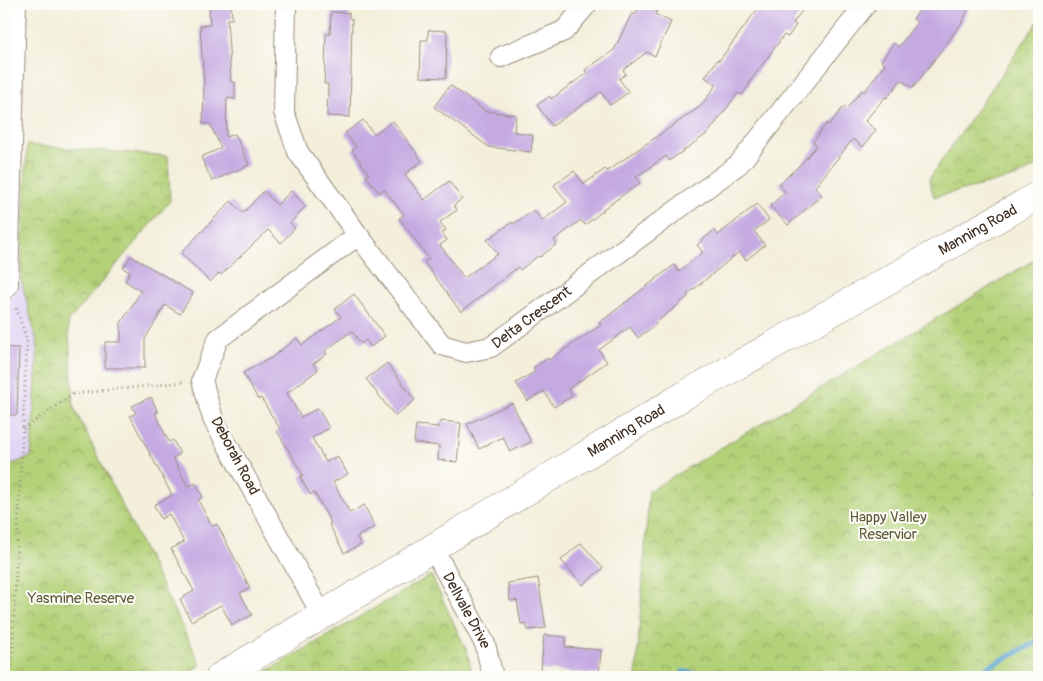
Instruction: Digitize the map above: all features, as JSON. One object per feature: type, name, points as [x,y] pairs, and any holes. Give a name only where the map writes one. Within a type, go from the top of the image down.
[{"type":"street","points":[[6,288],[9,81],[16,4]]},
{"type":"street","name":"Delta Crescent","points":[[286,4],[284,112],[298,152],[358,235],[442,345],[466,352],[491,347],[739,164],[866,4]]},
{"type":"street","points":[[501,57],[564,31],[587,4]]},
{"type":"street","name":"Manning Road","points":[[220,677],[685,395],[1039,195]]},
{"type":"street","points":[[202,380],[218,339],[358,235]]},
{"type":"street","name":"Deborah Road","points":[[202,380],[213,419],[322,615]]},
{"type":"street","name":"Dellvale Drive","points":[[433,548],[484,644],[493,677]]},
{"type":"path","points":[[6,288],[27,340],[11,677]]},
{"type":"path","points":[[23,428],[73,394],[202,380]]},
{"type":"path","points":[[1039,486],[1032,492],[1039,504]]},
{"type":"shaded area","points":[[21,279],[38,346],[31,457],[4,467],[4,308]]},
{"type":"green space","points":[[1039,20],[1039,164],[1019,176],[934,197],[929,179]]},
{"type":"green space","name":"Yasmine Reserve","points":[[27,145],[168,156],[170,201],[68,322],[74,408],[201,665],[181,677],[4,677],[4,467],[31,457],[38,346],[21,279]]},
{"type":"green space","name":"Happy Valley Reservior","points":[[1039,257],[1039,677],[636,677],[649,491]]},
{"type":"green space","points":[[431,575],[467,651],[473,677],[257,677]]},
{"type":"building","points":[[209,4],[231,4],[232,19],[227,19],[231,82],[235,82],[235,99],[227,98],[226,137],[235,134],[249,165],[212,181],[201,157],[221,148],[210,124],[203,124],[204,84],[200,26],[210,25]]},
{"type":"building","points":[[640,4],[650,4],[659,8],[655,14],[671,22],[655,56],[647,52],[623,70],[626,74],[619,79],[629,92],[610,105],[601,92],[552,126],[537,105],[550,96],[551,99],[587,73],[585,70],[614,50],[632,13],[635,15]]},
{"type":"building","points":[[761,4],[807,4],[793,23],[796,25],[788,37],[784,35],[742,95],[738,93],[708,133],[669,161],[666,156],[636,177],[640,183],[603,209],[585,225],[581,220],[554,240],[557,244],[520,270],[518,267],[461,312],[424,262],[429,259],[399,218],[404,215],[384,189],[379,193],[366,176],[369,174],[352,150],[356,147],[345,133],[363,120],[374,134],[393,121],[422,161],[405,174],[424,200],[449,181],[462,199],[454,205],[457,210],[440,222],[446,230],[442,233],[447,240],[440,245],[464,278],[498,254],[487,240],[512,222],[513,224],[534,210],[542,221],[567,202],[554,185],[574,171],[584,184],[605,169],[607,171],[701,106],[716,85],[705,77]]},
{"type":"building","points":[[924,4],[971,4],[961,24],[913,88],[901,80],[887,98],[885,97],[865,121],[876,130],[863,147],[853,139],[815,187],[822,195],[788,225],[770,206],[785,192],[779,184],[803,162],[817,145],[813,142],[827,123],[829,125],[844,106],[847,108],[862,90],[864,92],[885,64],[881,61],[894,43],[899,47],[917,22],[913,19]]},
{"type":"building","points":[[331,12],[349,13],[349,18],[352,19],[350,117],[327,116],[328,84],[324,84],[326,34],[330,34]]},
{"type":"building","points":[[428,30],[447,31],[446,78],[420,77],[421,40],[428,40]]},
{"type":"building","points":[[450,85],[485,111],[516,115],[514,132],[533,135],[531,152],[489,147],[434,107]]},
{"type":"building","points":[[264,191],[277,205],[291,191],[306,206],[290,223],[295,228],[281,243],[268,230],[221,275],[219,273],[210,282],[181,253],[231,201],[243,213]]},
{"type":"building","points":[[757,204],[769,220],[754,231],[765,245],[746,260],[739,252],[638,338],[630,327],[599,350],[607,362],[568,389],[572,396],[554,407],[544,391],[528,401],[516,383],[536,371],[533,368],[548,358],[549,360],[601,325],[599,323],[674,265],[679,272],[703,252],[697,245],[714,230],[718,235]]},
{"type":"building","points":[[131,256],[193,293],[180,314],[165,305],[145,339],[145,368],[105,368],[105,342],[121,342],[121,323],[141,291],[125,281],[130,272],[123,268]]},
{"type":"building","points":[[354,294],[385,336],[371,347],[366,340],[361,344],[352,331],[325,351],[327,354],[313,364],[318,370],[287,393],[301,417],[318,408],[329,428],[312,438],[326,462],[337,456],[348,474],[333,482],[350,513],[364,505],[375,527],[357,537],[361,545],[344,553],[329,524],[331,523],[314,492],[310,495],[300,477],[303,475],[277,431],[280,429],[261,398],[258,399],[243,373],[271,358],[297,338],[302,345],[341,317],[335,309]]},
{"type":"building","points":[[4,347],[19,348],[17,415],[4,415]]},
{"type":"building","points":[[387,363],[415,400],[395,416],[366,379]]},
{"type":"building","points":[[151,397],[158,412],[155,413],[169,442],[173,440],[180,454],[173,458],[188,487],[195,483],[203,497],[198,500],[212,526],[217,524],[250,588],[240,593],[252,615],[232,625],[221,605],[191,621],[180,599],[194,591],[171,549],[184,542],[169,514],[161,519],[154,505],[172,495],[130,416],[136,413],[132,406]]},
{"type":"building","points":[[512,403],[531,442],[510,452],[503,437],[479,449],[467,424]]},
{"type":"building","points":[[440,421],[461,423],[457,462],[438,460],[439,446],[414,443],[416,425],[439,427]]},
{"type":"building","points":[[581,543],[603,568],[583,585],[561,560]]},
{"type":"building","points":[[538,578],[546,628],[528,630],[526,623],[521,624],[517,600],[510,601],[508,583]]},
{"type":"building","points":[[544,635],[566,637],[565,647],[601,650],[599,674],[541,670]]},
{"type":"waterway","points":[[968,677],[1039,641]]},
{"type":"waterway","points":[[683,672],[716,677]]}]
